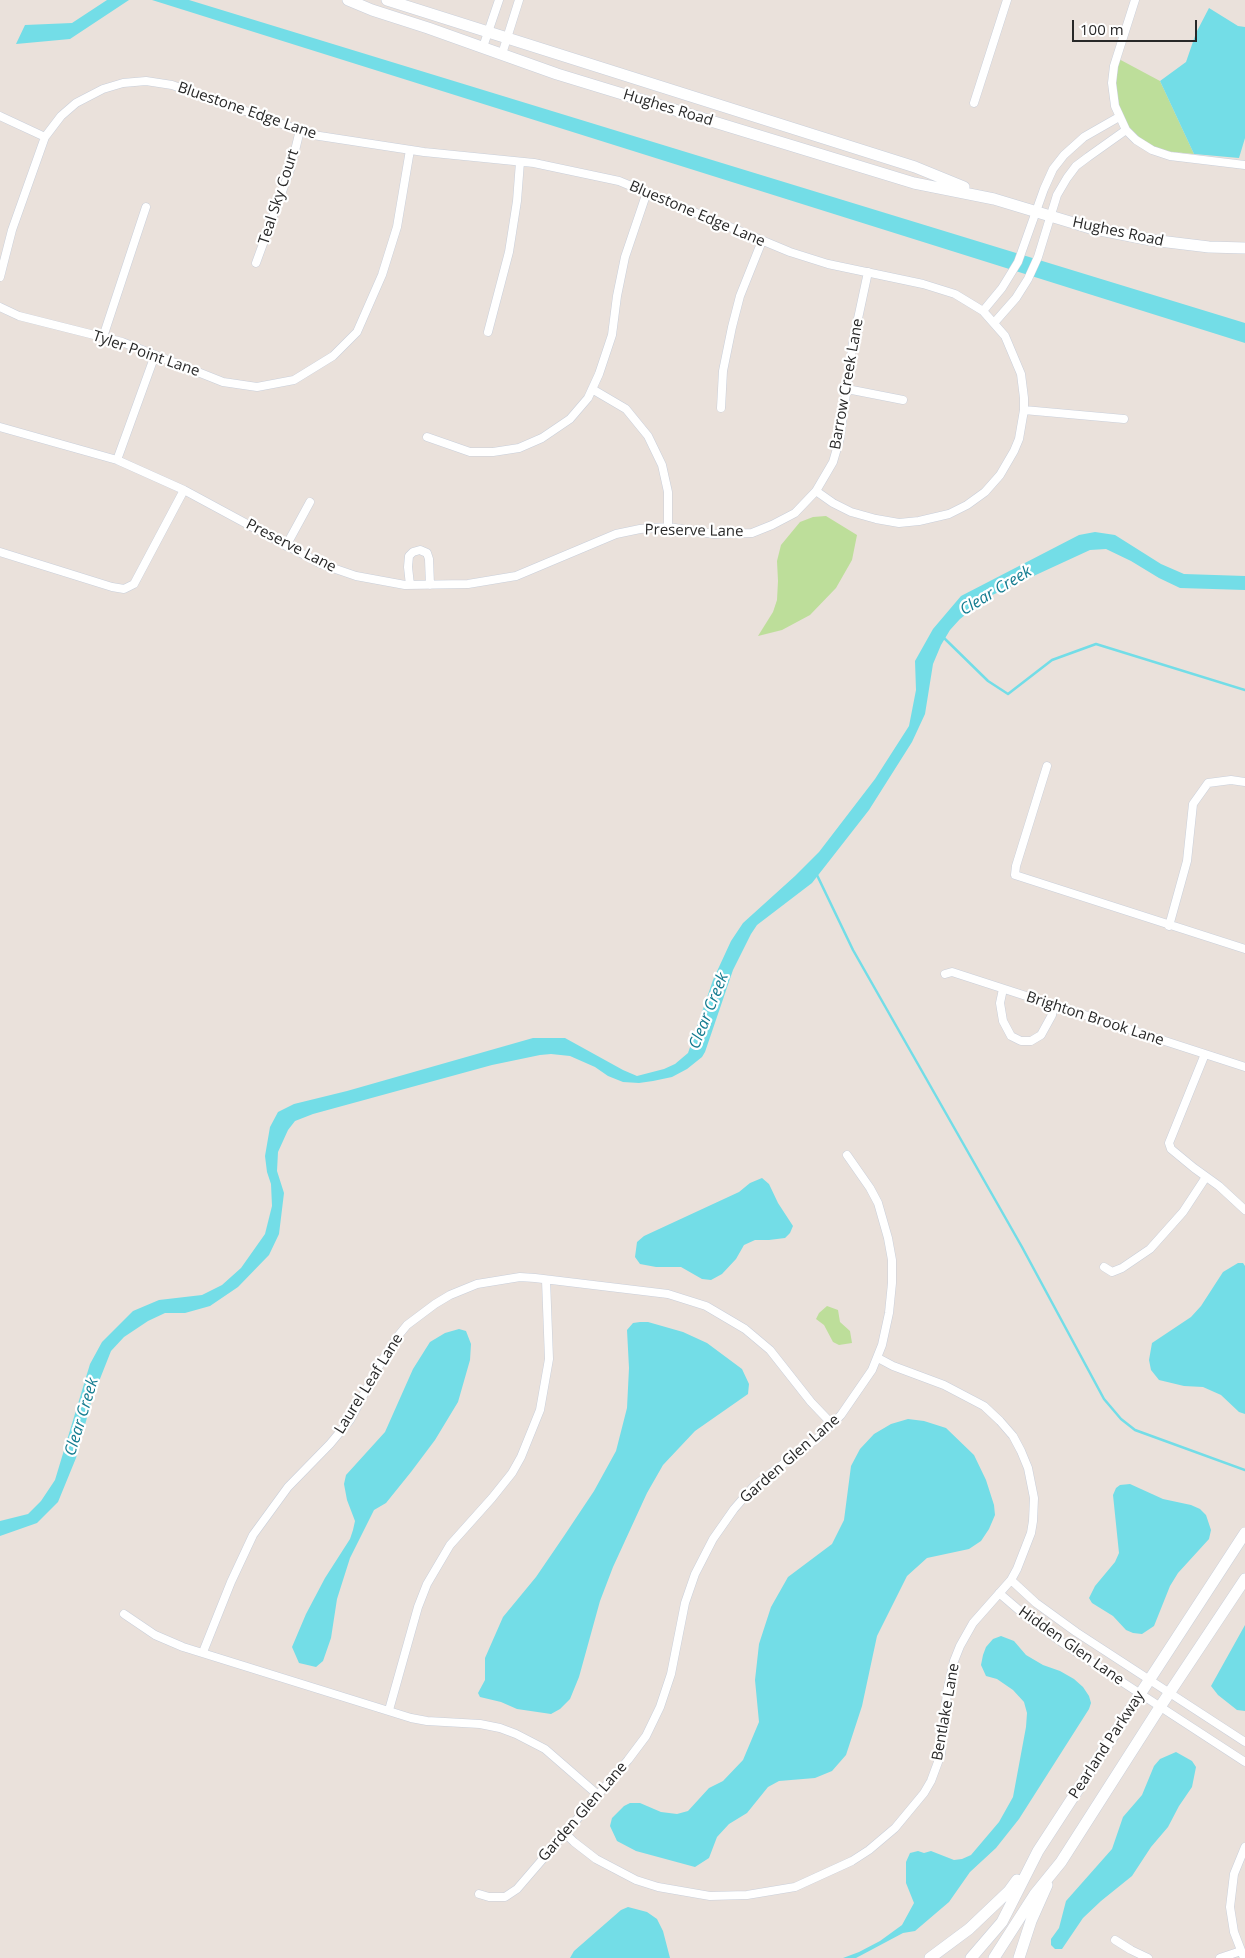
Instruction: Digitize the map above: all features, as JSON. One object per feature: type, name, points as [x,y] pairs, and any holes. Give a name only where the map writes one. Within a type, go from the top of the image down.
[{"type":"main road","name":"Hughes Road","points":[[348,0],[557,74],[914,183],[994,200],[1090,228],[1151,240],[1210,247],[1245,248]]},
{"type":"main road","name":"Hughes Road","points":[[387,0],[915,168],[994,200]]},
{"type":"main road","name":"Pearland Parkway","points":[[971,1958],[1002,1922],[1038,1851],[1245,1533]]},
{"type":"main road","name":"Pearland Parkway","points":[[994,1958],[1035,1894],[1061,1862],[1245,1579]]},
{"type":"main road","points":[[930,1958],[969,1929],[1009,1891],[1038,1851]]},
{"type":"main road","points":[[1018,1958],[1038,1904],[1061,1862]]},
{"type":"street","points":[[483,47],[499,0]]},
{"type":"street","points":[[502,54],[519,0]]},
{"type":"street","points":[[974,103],[1007,0]]},
{"type":"street","points":[[1132,1],[1114,66],[1112,83],[1113,99],[1122,124],[1136,140],[1152,150],[1170,156],[1245,163]]},
{"type":"street","name":"Bluestone Edge Lane","points":[[0,277],[12,230],[45,137],[61,116],[83,99],[112,85],[146,81],[172,85],[322,136],[410,150],[570,169],[619,180],[762,241],[828,264],[940,288],[970,302],[983,311],[1005,336],[1018,363],[1023,386],[1024,410],[1019,439],[1000,475],[976,499],[949,514],[919,521],[887,521],[851,512],[816,492]]},
{"type":"street","points":[[0,116],[45,137]]},
{"type":"street","points":[[983,311],[1002,288],[1015,268],[1047,182],[1064,155],[1084,137],[1122,124]]},
{"type":"street","points":[[994,322],[1016,298],[1028,279],[1038,257],[1057,194],[1067,178],[1076,166],[1102,145],[1122,124]]},
{"type":"street","name":"Teal Sky Court","points":[[256,263],[291,167],[300,130]]},
{"type":"street","name":"Tyler Point Lane","points":[[0,307],[19,316],[122,342],[223,382],[257,387],[294,380],[333,356],[356,332],[382,275],[397,227],[410,150]]},
{"type":"street","points":[[488,332],[509,252],[517,201],[520,162]]},
{"type":"street","points":[[427,437],[470,452],[493,452],[519,448],[542,438],[570,419],[588,398],[600,374],[612,335],[625,257],[648,192]]},
{"type":"street","points":[[103,337],[146,207]]},
{"type":"street","points":[[721,408],[723,371],[732,327],[740,296],[762,241]]},
{"type":"street","name":"Barrow Creek Lane","points":[[816,492],[834,462],[840,438],[853,342],[868,272]]},
{"type":"street","points":[[117,460],[155,355]]},
{"type":"street","points":[[592,389],[626,409],[648,436],[662,465],[668,492],[668,527]]},
{"type":"street","points":[[847,389],[903,400]]},
{"type":"street","points":[[1024,410],[1124,419]]},
{"type":"street","name":"Preserve Lane","points":[[0,427],[117,460],[184,490],[321,564],[356,576],[410,585],[468,584],[516,576],[616,534],[640,529],[668,527],[714,534],[752,532],[772,525],[795,513],[816,492]]},
{"type":"street","points":[[0,552],[112,587],[124,589],[134,584],[184,490]]},
{"type":"street","points":[[286,546],[310,502]]},
{"type":"street","points":[[410,585],[409,556],[413,552],[420,550],[426,553],[429,559],[430,585]]},
{"type":"street","points":[[1047,766],[1016,866],[1015,876],[1245,949]]},
{"type":"street","points":[[1169,926],[1187,861],[1193,804],[1208,783],[1231,780],[1245,782]]},
{"type":"street","name":"Brighton Brook Lane","points":[[945,974],[952,972],[1245,1067]]},
{"type":"street","points":[[1003,989],[1000,1002],[1003,1021],[1011,1036],[1021,1041],[1031,1041],[1041,1035],[1052,1015],[1054,1005]]},
{"type":"street","points":[[1205,1054],[1169,1142],[1171,1148],[1219,1186],[1245,1210]]},
{"type":"street","name":"Garden Glen Lane","points":[[479,1894],[497,1898],[505,1897],[512,1893],[566,1834],[646,1736],[660,1707],[671,1674],[685,1603],[695,1574],[713,1539],[734,1509],[754,1486],[832,1424],[858,1393],[878,1358],[892,1299],[892,1260],[888,1238],[874,1196],[847,1155]]},
{"type":"street","points":[[1104,1267],[1112,1272],[1122,1268],[1150,1249],[1183,1212],[1206,1177]]},
{"type":"street","name":"Laurel Leaf Lane","points":[[204,1652],[231,1582],[253,1535],[288,1487],[330,1444],[350,1420],[384,1357],[407,1325],[450,1295],[477,1284],[520,1277],[668,1294],[706,1306],[745,1328],[770,1350],[811,1402],[832,1424]]},
{"type":"street","points":[[389,1710],[418,1607],[427,1584],[450,1545],[512,1473],[521,1457],[540,1410],[549,1359],[546,1280]]},
{"type":"street","name":"Bentlake Lane","points":[[566,1834],[596,1859],[636,1880],[666,1889],[710,1896],[747,1895],[796,1887],[852,1861],[895,1828],[916,1805],[927,1787],[940,1754],[947,1692],[954,1661],[966,1634],[984,1609],[1010,1580],[1028,1545],[1033,1521],[1034,1498],[1028,1468],[1012,1436],[1000,1421],[978,1403],[944,1385],[893,1366],[878,1358]]},
{"type":"street","name":"Hidden Glen Lane","points":[[1010,1580],[1055,1617],[1245,1742]]},
{"type":"street","name":"Hidden Glen Lane","points":[[999,1593],[1045,1631],[1245,1762]]},
{"type":"street","points":[[124,1614],[145,1629],[168,1641],[389,1710],[427,1721],[480,1724],[516,1734],[545,1750],[598,1795]]},
{"type":"street","points":[[1220,1958],[1243,1955],[1234,1932],[1230,1906],[1234,1874],[1245,1847]]},
{"type":"street","points":[[1115,1940],[1130,1950],[1148,1958]]},
{"type":"green space","points":[[1117,58],[1160,81],[1194,154],[1152,150],[1122,124],[1112,91]]},
{"type":"green space","points":[[826,516],[857,535],[852,560],[836,588],[810,615],[782,630],[758,636],[773,612],[777,600],[777,561],[781,545],[800,522],[813,517]]},
{"type":"green space","points":[[827,1306],[838,1310],[840,1322],[850,1331],[852,1343],[839,1345],[833,1342],[824,1325],[816,1319],[819,1313]]},
{"type":"water","points":[[107,0],[129,0],[70,39],[16,44],[25,25],[72,23]]},
{"type":"water","points":[[152,0],[189,0],[1245,323],[1245,343]]},
{"type":"water","points":[[1209,8],[1238,26],[1245,27],[1245,138],[1239,158],[1194,154],[1160,81],[1186,62],[1196,33]]},
{"type":"water","name":"Clear Creek","points":[[1095,532],[1115,535],[1161,564],[1184,574],[1245,576],[1245,590],[1180,588],[1106,549],[1090,550],[988,597],[960,619],[950,630],[941,645],[933,664],[925,714],[912,742],[869,810],[812,883],[757,925],[733,970],[705,1052],[702,1057],[687,1069],[672,1077],[653,1081],[639,1083],[623,1082],[570,1056],[540,1055],[492,1065],[313,1114],[295,1121],[288,1130],[278,1152],[277,1171],[284,1193],[279,1234],[269,1255],[238,1287],[210,1306],[185,1313],[165,1313],[148,1321],[124,1337],[111,1351],[92,1399],[76,1458],[58,1502],[37,1523],[0,1536],[0,1521],[28,1514],[41,1501],[55,1480],[90,1364],[102,1342],[133,1311],[159,1300],[202,1295],[222,1285],[241,1268],[265,1234],[272,1206],[271,1184],[265,1156],[270,1127],[278,1112],[294,1104],[347,1091],[533,1038],[565,1038],[637,1076],[675,1064],[688,1053],[713,980],[731,941],[743,923],[819,852],[875,779],[909,726],[916,690],[915,661],[933,629],[961,596],[1079,535]]},
{"type":"water","points":[[762,1178],[769,1184],[778,1203],[793,1226],[785,1238],[755,1240],[744,1245],[736,1259],[722,1274],[711,1280],[702,1279],[681,1267],[656,1267],[640,1264],[635,1257],[637,1242],[644,1236],[739,1192],[750,1183]]},
{"type":"water","points":[[1238,1263],[1243,1263],[1245,1266],[1245,1414],[1239,1412],[1221,1395],[1203,1387],[1184,1386],[1159,1380],[1151,1370],[1149,1360],[1152,1343],[1191,1317],[1201,1306],[1223,1272]]},
{"type":"water","points":[[648,1322],[683,1332],[707,1343],[742,1369],[749,1384],[748,1394],[695,1431],[663,1465],[647,1493],[613,1567],[600,1601],[579,1677],[570,1699],[560,1709],[551,1714],[517,1709],[501,1702],[480,1697],[478,1693],[485,1680],[485,1658],[503,1617],[536,1577],[564,1536],[594,1491],[616,1451],[627,1408],[629,1368],[627,1330],[633,1323]]},
{"type":"water","points":[[459,1329],[466,1331],[471,1344],[470,1360],[458,1402],[435,1440],[411,1472],[386,1503],[374,1510],[350,1558],[337,1599],[331,1638],[323,1661],[316,1667],[299,1663],[292,1647],[306,1614],[325,1578],[350,1539],[353,1530],[355,1521],[347,1500],[344,1484],[346,1475],[385,1432],[413,1369],[430,1342],[445,1333]]},
{"type":"water","points":[[908,1419],[924,1421],[946,1428],[974,1455],[986,1480],[994,1505],[995,1515],[981,1541],[969,1549],[927,1558],[907,1576],[877,1636],[862,1706],[846,1755],[832,1771],[815,1778],[779,1781],[768,1787],[747,1813],[729,1824],[717,1837],[709,1858],[695,1867],[636,1851],[617,1841],[610,1826],[612,1818],[624,1806],[630,1803],[640,1803],[661,1812],[677,1814],[688,1811],[709,1788],[723,1781],[743,1760],[759,1722],[755,1680],[759,1644],[771,1607],[788,1577],[832,1544],[844,1520],[851,1466],[860,1449],[874,1434],[891,1424]]},
{"type":"water","points":[[1130,1484],[1163,1499],[1191,1505],[1200,1509],[1206,1515],[1211,1530],[1209,1539],[1178,1573],[1170,1586],[1154,1626],[1142,1634],[1126,1630],[1113,1616],[1092,1603],[1089,1598],[1095,1586],[1115,1562],[1119,1553],[1113,1495],[1116,1488],[1120,1485]]},
{"type":"water","points":[[1245,1625],[1245,1711],[1237,1710],[1218,1695],[1211,1686]]},
{"type":"water","points":[[1001,1636],[1014,1641],[1026,1655],[1074,1679],[1089,1696],[1091,1703],[1089,1709],[1019,1819],[996,1848],[970,1872],[949,1902],[915,1931],[903,1933],[856,1958],[843,1958],[880,1941],[902,1925],[914,1903],[906,1883],[906,1862],[910,1853],[931,1851],[954,1860],[971,1855],[999,1822],[1013,1797],[1027,1713],[1024,1702],[1013,1690],[997,1679],[986,1676],[981,1665],[986,1647],[993,1639]]},
{"type":"water","points":[[1176,1752],[1192,1761],[1196,1767],[1192,1787],[1168,1827],[1151,1847],[1132,1876],[1083,1918],[1062,1949],[1055,1949],[1051,1945],[1051,1939],[1059,1928],[1066,1901],[1112,1849],[1123,1817],[1142,1795],[1154,1766],[1160,1759]]},
{"type":"water","points":[[628,1907],[647,1912],[657,1919],[663,1931],[670,1958],[570,1958],[574,1951],[621,1910]]},
{"type":"waterway","points":[[942,636],[988,681],[1008,694],[1052,660],[1096,644],[1245,690]]},
{"type":"waterway","points":[[816,873],[853,950],[1022,1247],[1104,1399],[1121,1419],[1135,1430],[1245,1470]]}]
